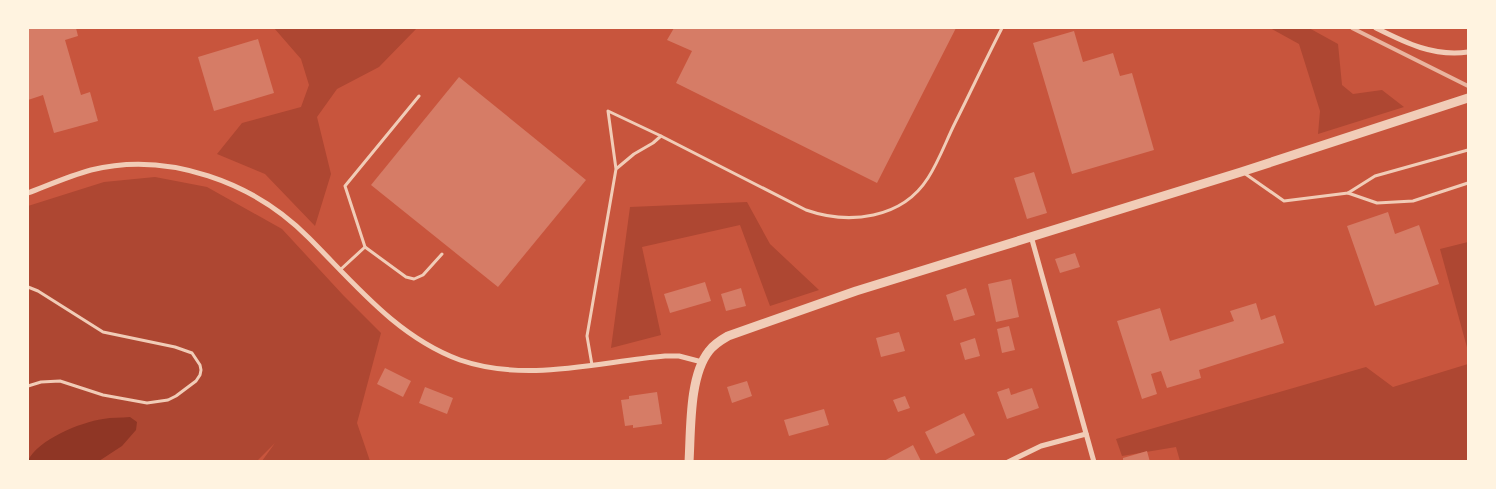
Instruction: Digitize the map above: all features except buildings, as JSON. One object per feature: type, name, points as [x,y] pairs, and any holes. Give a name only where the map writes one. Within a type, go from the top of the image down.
[{"type":"street","points":[[1376,28],[1427,50],[1448,54],[1468,52]]},
{"type":"street","points":[[689,462],[694,390],[697,375],[702,362],[711,349],[728,336],[856,291],[1241,172],[1468,98]]},
{"type":"street","points":[[28,193],[92,170],[119,166],[164,166],[191,171],[236,186],[286,217],[308,236],[389,317],[411,334],[459,359],[484,367],[509,371],[534,371],[665,356],[678,356],[702,362]]},
{"type":"street","points":[[1031,236],[1094,462]]},
{"type":"street","points":[[1008,462],[1041,446],[1086,434]]},
{"type":"lane","points":[[592,365],[588,336],[616,169],[608,111],[806,210],[841,218],[880,214],[908,201],[928,178],[1002,28]]},
{"type":"lane","points":[[419,96],[345,186],[365,246],[406,277],[414,279],[423,276],[442,254]]},
{"type":"lane","points":[[616,169],[661,136]]},
{"type":"lane","points":[[1241,172],[1284,201],[1348,192],[1374,176],[1468,150]]},
{"type":"lane","points":[[1348,192],[1378,203],[1413,201],[1468,183]]},
{"type":"lane","points":[[340,270],[365,246]]},
{"type":"lane","points":[[28,287],[38,291],[103,332],[175,347],[192,353],[200,364],[201,370],[196,381],[176,396],[168,400],[147,403],[103,395],[60,381],[41,382],[28,386]]},
{"type":"shaded area","points":[[274,28],[417,28],[379,67],[337,89],[317,117],[331,174],[315,226],[265,174],[217,154],[242,123],[301,107],[309,85],[301,59]]},
{"type":"shaded area","points":[[1270,28],[1309,28],[1338,44],[1342,85],[1353,94],[1382,90],[1404,107],[1318,134],[1320,111],[1299,44]]},
{"type":"shaded area","points":[[155,177],[207,187],[282,229],[381,333],[357,423],[370,461],[262,461],[275,443],[257,461],[28,461],[28,206],[104,182]]},
{"type":"shaded area","points":[[747,202],[770,244],[819,290],[770,306],[740,225],[642,247],[661,335],[611,348],[630,207]]},
{"type":"shaded area","points":[[1468,242],[1468,351],[1440,249]]},
{"type":"shaded area","points":[[1468,364],[1468,461],[1180,461],[1176,447],[1122,456],[1116,439],[1366,367],[1393,387]]},
{"type":"shaded area","points":[[130,417],[137,422],[136,430],[122,446],[99,461],[28,461],[40,446],[72,428],[103,419]]},
{"type":"railway","points":[[1352,28],[1468,86]]}]
